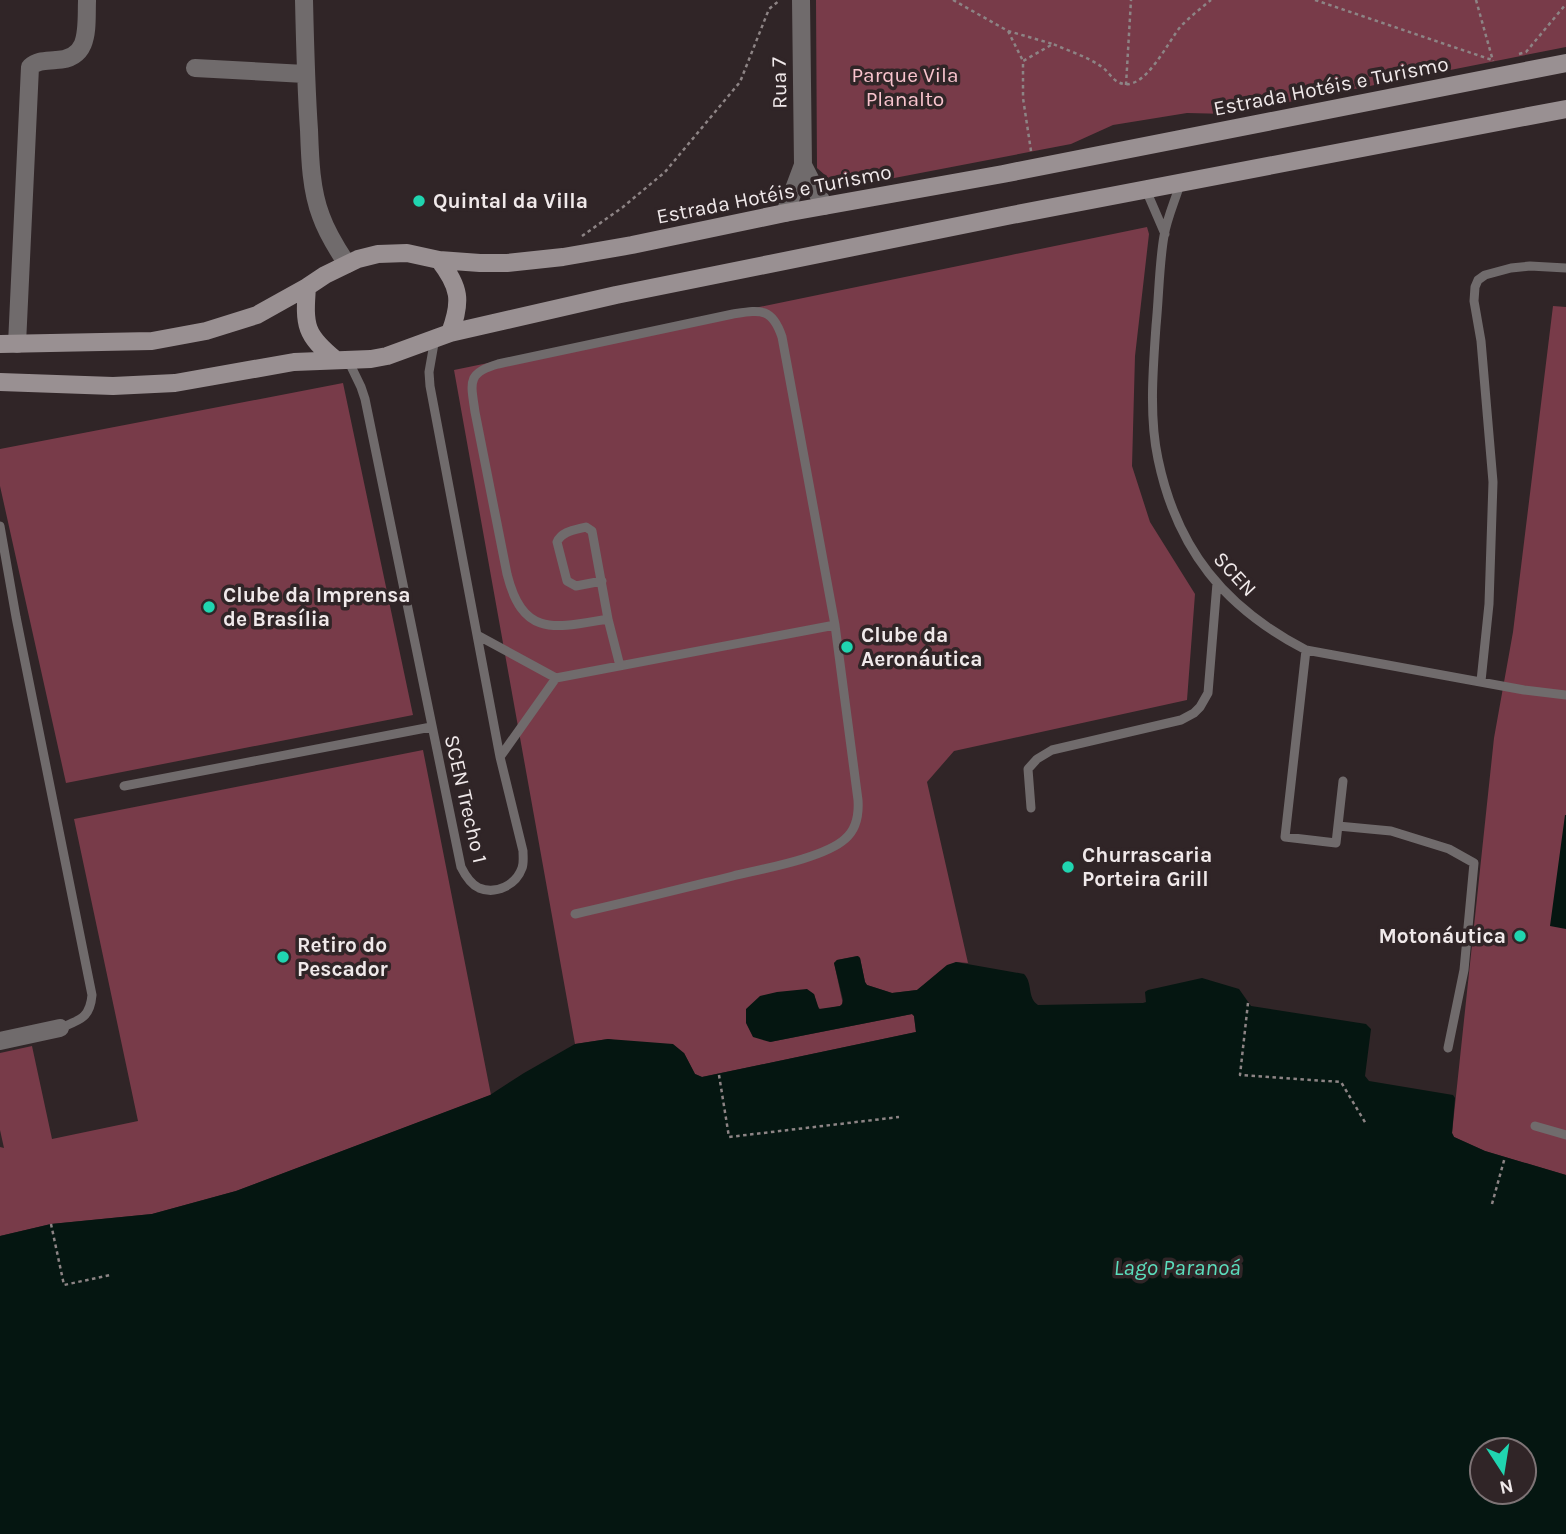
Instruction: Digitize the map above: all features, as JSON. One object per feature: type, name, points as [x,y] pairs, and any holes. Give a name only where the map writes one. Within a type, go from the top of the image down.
[{"type":"main road","name":"Estrada Hotéis e Turismo","points":[[9,344],[152,341],[206,331],[257,315],[347,264],[378,254],[394,252],[439,260],[480,263],[563,257],[785,212],[1034,167],[1495,69],[1566,64]]},
{"type":"main road","points":[[0,382],[113,386],[175,383],[294,362],[371,359],[387,356],[442,335],[643,290],[1566,109]]},
{"type":"main road","points":[[439,260],[456,288],[458,303],[456,317],[442,335]]},
{"type":"main road","points":[[307,287],[305,315],[309,330],[319,346],[342,360]]},
{"type":"street","points":[[304,0],[305,74],[314,191],[330,236],[347,264]]},
{"type":"street","name":"Rua 7","points":[[785,212],[803,165],[801,0]]},
{"type":"street","points":[[9,344],[30,67],[37,61],[66,60],[79,52],[85,41],[87,1]]},
{"type":"street","points":[[195,68],[305,74]]},
{"type":"street","name":"Rua 7","points":[[803,165],[824,206]]},
{"type":"street","points":[[0,1041],[60,1028]]},
{"type":"lane","name":"SCEN","points":[[1180,184],[1164,234],[1154,359],[1154,421],[1158,459],[1174,514],[1188,544],[1217,583],[1259,623],[1306,650],[1524,690],[1566,695]]},
{"type":"lane","name":"SCEN","points":[[1146,190],[1164,234]]},
{"type":"lane","points":[[1481,681],[1489,604],[1493,482],[1481,341],[1474,301],[1475,287],[1478,280],[1485,275],[1511,268],[1566,268]]},
{"type":"lane","points":[[575,914],[780,865],[832,848],[855,828],[858,800],[835,625],[782,337],[773,317],[766,312],[733,314],[498,364],[480,370],[474,376],[472,388],[475,412],[514,598],[526,615],[541,623],[567,625],[608,619]]},
{"type":"lane","name":"SCEN Trecho 1","points":[[342,360],[361,387],[365,399],[460,867],[478,888],[493,890],[508,886],[517,877],[523,865],[523,851],[500,757],[430,386],[432,358],[442,335]]},
{"type":"lane","points":[[0,526],[92,995],[88,1012],[81,1019],[60,1028]]},
{"type":"lane","points":[[602,581],[576,586],[567,581],[558,542],[560,536],[586,527],[592,531],[602,581],[608,619],[620,666]]},
{"type":"lane","points":[[1031,808],[1028,769],[1046,753],[1181,720],[1200,707],[1205,700],[1210,677],[1217,583]]},
{"type":"lane","points":[[477,635],[556,678],[835,625]]},
{"type":"lane","points":[[1306,650],[1285,837],[1336,843],[1343,780]]},
{"type":"lane","points":[[500,757],[556,678]]},
{"type":"lane","points":[[124,786],[431,727]]},
{"type":"lane","points":[[1338,826],[1391,831],[1449,849],[1474,863],[1464,970],[1448,1048]]},
{"type":"lane","points":[[1535,1126],[1566,1135]]},
{"type":"path","points":[[581,237],[623,207],[664,172],[740,82],[769,9],[780,0]]},
{"type":"path","points":[[953,0],[1008,31],[1053,44],[1093,62],[1104,68],[1117,82],[1126,85],[1139,81],[1181,26],[1211,0]]},
{"type":"path","points":[[1126,85],[1131,0]]},
{"type":"path","points":[[1315,0],[1495,69]]},
{"type":"path","points":[[1476,0],[1495,69]]},
{"type":"path","points":[[1515,55],[1526,52],[1566,5]]},
{"type":"path","points":[[1008,31],[1023,61],[1025,119],[1034,167]]},
{"type":"path","points":[[1023,61],[1053,44]]},
{"type":"path","points":[[1248,1003],[1240,1075],[1341,1082],[1366,1124]]},
{"type":"path","points":[[719,1075],[729,1137],[899,1117]]},
{"type":"path","points":[[1492,1204],[1505,1157]]},
{"type":"path","points":[[51,1224],[64,1285],[110,1275]]},
{"type":"green space","name":"Parque Vila Planalto","points":[[816,0],[1566,0],[1566,47],[1229,114],[1187,113],[1113,125],[1071,144],[863,184],[833,182],[817,168]]},
{"type":"green space","name":"Clube da Aeronáutica","points":[[1147,227],[1149,234],[1135,356],[1132,466],[1150,522],[1195,594],[1187,700],[954,751],[927,782],[968,963],[956,962],[917,990],[892,993],[867,985],[860,958],[857,956],[837,960],[834,963],[843,1004],[821,1010],[814,994],[770,1042],[912,1014],[916,1032],[702,1077],[695,1074],[684,1053],[608,1039],[575,1044],[454,370]]},
{"type":"green space","name":"Motonáutica","points":[[1553,306],[1566,307],[1566,1175],[1485,1151],[1454,1137],[1452,1133],[1494,738],[1513,632]]},
{"type":"green space","name":"Clube da Imprensa de Brasília","points":[[343,383],[413,715],[66,783],[0,486],[0,449]]},
{"type":"green space","name":"Retiro do Pescador","points":[[423,750],[491,1095],[236,1191],[152,1214],[51,1224],[0,1236],[0,1147],[4,1148],[0,1130],[0,1053],[32,1046],[52,1139],[138,1121],[74,819]]},
{"type":"water","points":[[1566,815],[1566,929],[1550,926]]},
{"type":"water","name":"Lago Paranoá","points":[[858,956],[867,985],[892,993],[917,990],[947,965],[956,962],[1024,974],[1032,998],[1038,1005],[1143,1003],[1146,1002],[1145,992],[1148,990],[1202,978],[1239,989],[1251,1006],[1366,1024],[1371,1029],[1365,1076],[1369,1081],[1453,1095],[1454,1137],[1485,1151],[1566,1175],[1566,1534],[0,1534],[0,1236],[51,1224],[152,1214],[236,1191],[490,1095],[575,1044],[608,1039],[673,1044],[684,1053],[695,1074],[702,1077],[916,1032],[912,1014],[770,1042],[753,1037],[746,1023],[746,1009],[760,996],[807,989],[814,994],[819,1009],[840,1006],[843,1000],[834,963]]},
{"type":"place","name":"Quintal da Villa","points":[[419,201]]},
{"type":"place","name":"Clube da Imprensa de Brasília","points":[[209,607]]},
{"type":"place","name":"Clube da Aeronáutica","points":[[847,647]]},
{"type":"place","name":"Churrascaria Porteira Grill","points":[[1068,867]]},
{"type":"place","name":"Motonáutica","points":[[1520,936]]},
{"type":"place","name":"Retiro do Pescador","points":[[283,957]]}]
